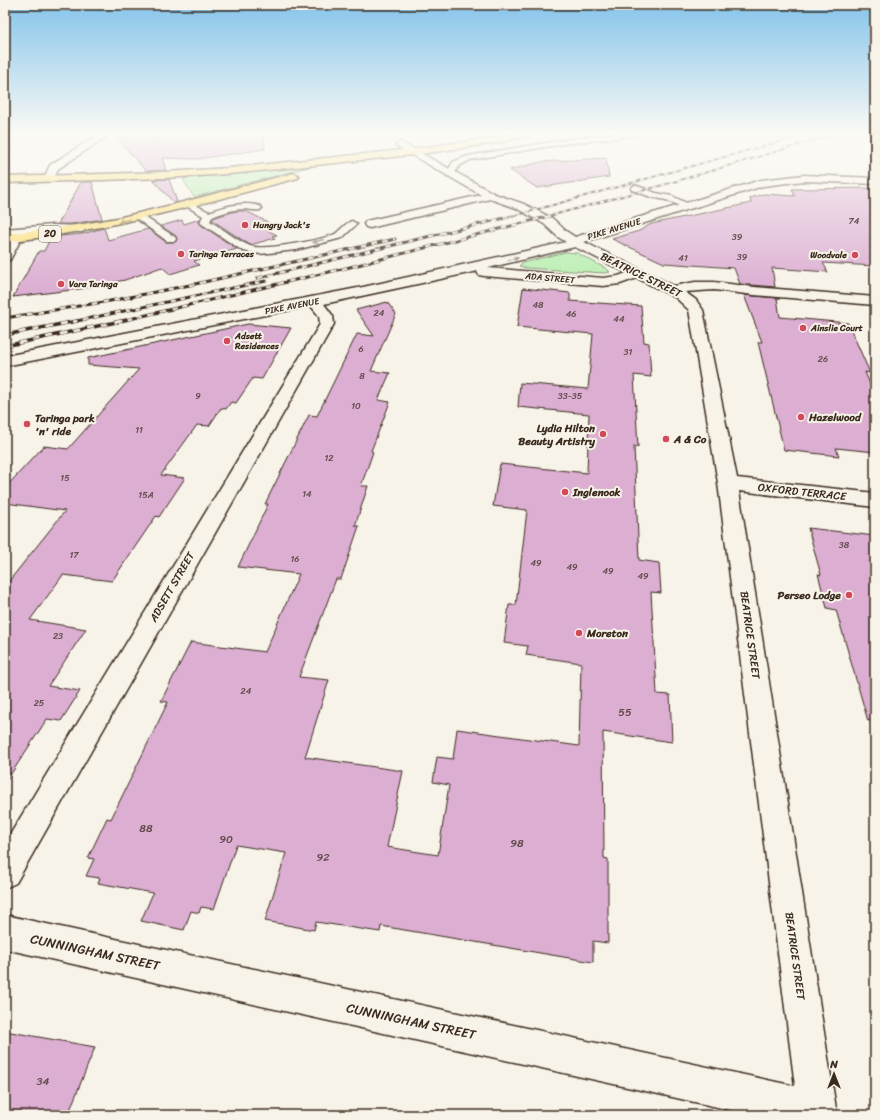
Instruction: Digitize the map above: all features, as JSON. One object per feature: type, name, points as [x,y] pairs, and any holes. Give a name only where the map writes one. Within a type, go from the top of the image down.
[{"type":"highway","name":"20","points":[[9,236],[85,229],[140,217],[259,185]]},
{"type":"street","name":"BEATRICE STREET","points":[[471,185],[491,196],[507,210],[534,225],[562,234],[680,295],[693,305],[696,312],[728,483],[818,1113]]},
{"type":"street","name":"PIKE AVENUE","points":[[5,361],[315,302],[461,272],[575,242],[754,185]]},
{"type":"street","points":[[370,224],[491,196]]},
{"type":"street","points":[[5,258],[9,236]]},
{"type":"street","name":"ADA STREET","points":[[461,272],[603,282],[620,280],[637,274]]},
{"type":"street","points":[[680,295],[745,290],[875,301]]},
{"type":"street","name":"ADSETT STREET","points":[[5,872],[327,324],[326,316],[315,302]]},
{"type":"street","name":"OXFORD TERRACE","points":[[728,483],[875,500]]},
{"type":"street","name":"CUNNINGHAM STREET","points":[[5,932],[818,1113]]},
{"type":"lane","points":[[635,188],[654,195],[669,198],[688,206]]},
{"type":"lane","points":[[188,204],[208,215],[238,206],[257,208]]},
{"type":"lane","points":[[208,215],[205,221],[207,224],[247,249],[260,251],[300,246],[338,236],[352,224]]},
{"type":"lane","points":[[140,217],[172,239]]},
{"type":"lane","points":[[338,220],[352,224],[370,224]]},
{"type":"green space","points":[[187,185],[239,185],[194,197]]},
{"type":"green space","points":[[565,252],[577,253],[610,272],[604,273],[526,268],[519,266],[522,263]]},
{"type":"building","points":[[79,185],[93,185],[102,219],[71,224],[58,224]]},
{"type":"building","points":[[158,185],[171,185],[177,202],[174,203]]},
{"type":"building","points":[[533,185],[555,185],[537,188]]},
{"type":"building","points":[[875,188],[875,266],[823,263],[828,272],[772,268],[775,287],[740,284],[734,268],[664,263],[612,239],[639,231],[651,224],[751,203],[750,198],[764,194],[795,196],[792,189]]},
{"type":"building","name":"Hungry Jack's","points":[[236,211],[246,211],[277,227],[267,230],[277,235],[272,236],[275,238],[250,245],[212,220],[216,217]]},
{"type":"building","points":[[200,219],[199,222],[201,225],[237,249],[194,261],[199,265],[170,274],[162,267],[125,280],[80,289],[13,297],[39,251],[44,251],[51,237],[82,234],[104,228],[108,240],[148,229],[166,242],[175,242],[177,240],[176,236],[161,226],[182,220],[184,224]]},
{"type":"building","points":[[523,288],[570,293],[570,301],[641,306],[644,342],[649,343],[651,377],[634,375],[638,447],[634,446],[639,560],[659,563],[661,593],[651,592],[657,694],[670,695],[672,742],[603,732],[604,858],[608,859],[608,943],[593,941],[593,962],[381,926],[380,932],[316,922],[314,930],[265,921],[286,853],[236,845],[214,909],[201,907],[199,913],[191,911],[184,930],[141,921],[153,893],[98,883],[100,878],[86,876],[94,859],[88,858],[107,818],[111,819],[168,702],[161,701],[191,642],[265,652],[299,574],[238,567],[268,504],[265,504],[309,415],[317,416],[357,334],[374,336],[356,310],[387,302],[396,314],[371,371],[390,373],[378,400],[390,402],[371,451],[373,452],[361,486],[368,486],[355,526],[359,526],[341,579],[336,579],[299,677],[329,680],[305,757],[403,771],[387,847],[438,855],[449,785],[433,782],[437,757],[453,759],[457,729],[579,746],[581,663],[526,655],[528,646],[504,643],[509,605],[516,605],[527,510],[493,506],[500,464],[587,473],[589,414],[518,407],[520,383],[588,389],[593,334],[517,327]]},
{"type":"building","points":[[744,295],[777,298],[780,317],[848,323],[870,373],[865,372],[875,396],[875,452],[836,448],[839,456],[784,450],[758,342],[762,342]]},
{"type":"building","points":[[248,324],[291,328],[262,379],[253,378],[236,403],[231,402],[226,409],[221,408],[209,426],[197,425],[161,475],[185,478],[159,517],[156,516],[112,581],[63,575],[30,620],[86,629],[48,686],[80,691],[61,721],[47,719],[5,783],[5,586],[65,511],[5,503],[5,488],[44,446],[68,449],[139,369],[88,365],[88,358]]},
{"type":"building","points":[[808,528],[875,536],[875,720],[868,721],[836,610],[827,608],[818,574],[821,575]]},
{"type":"building","points":[[5,1031],[95,1047],[68,1115],[5,1115]]},
{"type":"railway","points":[[510,217],[623,185]]},
{"type":"railway","points":[[546,217],[662,185]]},
{"type":"railway","points":[[258,278],[513,216]]},
{"type":"railway","points":[[117,322],[350,267],[550,216]]},
{"type":"railway","points":[[5,318],[110,301],[195,284],[395,239]]},
{"type":"railway","points":[[74,322],[266,281]]},
{"type":"railway","points":[[5,346],[121,321]]},
{"type":"railway","points":[[5,335],[74,322]]},
{"type":"place","name":"Hungry Jack's","points":[[245,225]]},
{"type":"place","name":"Taringa Terraces","points":[[181,254]]},
{"type":"place","name":"Woodvale","points":[[855,255]]},
{"type":"place","name":"Vara Taringa","points":[[61,284]]},
{"type":"place","name":"Ainslie Court","points":[[803,328]]},
{"type":"place","name":"Adsett Residences","points":[[227,341]]},
{"type":"place","name":"Hazelwood","points":[[801,417]]},
{"type":"place","name":"Taringa park 'n' ride","points":[[27,424]]},
{"type":"place","name":"Lydia Hilton Beauty Artistry","points":[[603,434]]},
{"type":"place","name":"A & Co","points":[[666,439]]},
{"type":"place","name":"Inglenook","points":[[565,492]]},
{"type":"place","name":"Perseo Lodge","points":[[849,595]]},
{"type":"place","name":"Moreton","points":[[579,633]]}]
